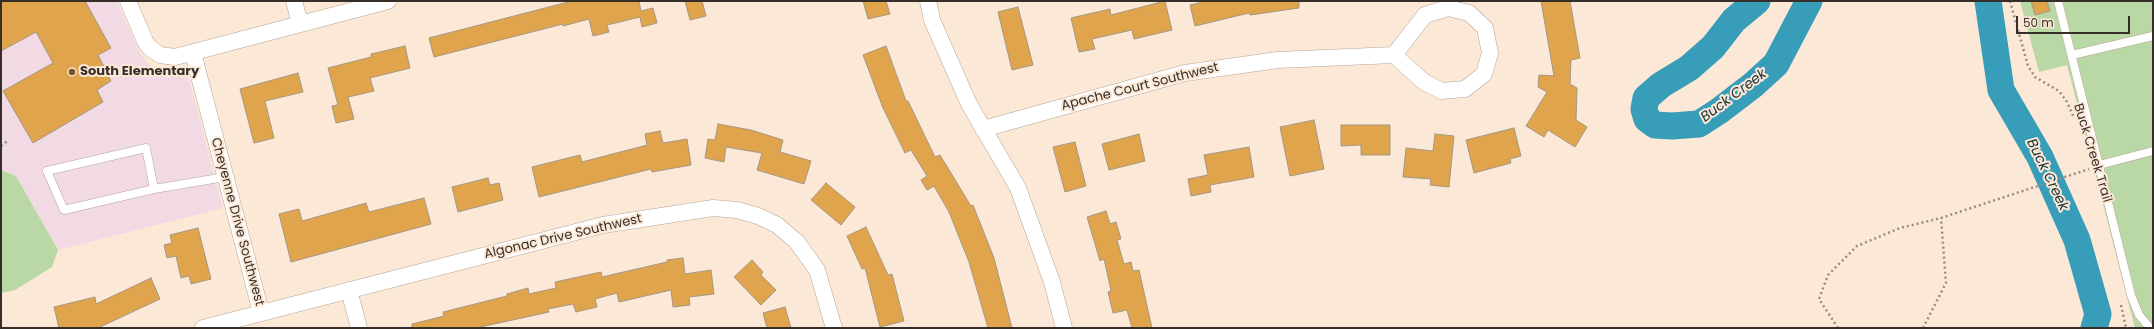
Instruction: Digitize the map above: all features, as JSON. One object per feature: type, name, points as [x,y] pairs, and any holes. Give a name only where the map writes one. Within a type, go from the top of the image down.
[{"type":"street","points":[[128,1],[145,41],[160,55],[175,57],[388,1]]},
{"type":"street","points":[[294,1],[300,24]]},
{"type":"street","points":[[928,1],[932,20],[952,66],[983,128],[1018,188],[1052,282],[1064,328]]},
{"type":"street","points":[[1448,8],[1469,13],[1485,28],[1490,54],[1484,74],[1465,89],[1442,91],[1424,82],[1394,55],[1425,15],[1448,8]]},
{"type":"street","name":"Cheyenne Drive Southwest","points":[[193,53],[261,312],[349,290]]},
{"type":"street","name":"Apache Court Southwest","points":[[983,128],[1186,73],[1278,60],[1394,55]]},
{"type":"street","name":"Algonac Drive Southwest","points":[[349,290],[603,225],[696,210],[725,209],[748,212],[768,220],[787,233],[806,252],[817,270],[834,328]]},
{"type":"street","points":[[349,290],[359,328]]},
{"type":"street","points":[[203,328],[261,312]]},
{"type":"lane","points":[[2058,1],[2132,295],[2139,315],[2150,328]]},
{"type":"lane","points":[[2072,55],[2153,36]]},
{"type":"lane","points":[[154,189],[146,148],[47,171],[64,210],[154,189],[225,177]]},
{"type":"lane","points":[[2099,166],[2153,151]]},
{"type":"path","name":"Buck Creek Trail","points":[[2010,1],[2028,66],[2035,77],[2059,91],[2067,102],[2076,125]]},
{"type":"path","points":[[1,146],[9,140]]},
{"type":"path","name":"Buck Creek Trail","points":[[2086,162],[2090,177]]},
{"type":"path","points":[[1838,328],[1819,299],[1828,275],[1857,246],[1900,228],[1941,218],[2099,166]]},
{"type":"path","points":[[1923,328],[1946,283],[1941,218]]},
{"type":"path","points":[[2120,298],[2126,328]]},
{"type":"shaded area","points":[[1,1],[117,1],[141,55],[150,66],[189,78],[223,208],[58,250],[16,176],[1,170]]},
{"type":"green space","points":[[2020,1],[2153,1],[2153,328],[2135,328],[2067,65],[2039,72]]},
{"type":"green space","points":[[1,170],[16,176],[58,250],[52,267],[15,290],[1,293]]},
{"type":"building","name":"South Elementary","points":[[1,1],[85,1],[111,48],[98,55],[111,81],[97,90],[103,102],[33,143],[3,91],[53,63],[36,32],[1,51]]},
{"type":"building","points":[[572,1],[639,1],[641,11],[653,8],[657,23],[642,27],[640,17],[607,25],[609,32],[593,36],[589,19],[563,26],[563,24],[434,57],[429,38]]},
{"type":"building","points":[[685,1],[702,1],[706,16],[690,20]]},
{"type":"building","points":[[863,1],[886,1],[890,14],[868,19]]},
{"type":"building","points":[[1165,1],[1172,30],[1134,39],[1132,30],[1092,39],[1095,49],[1079,52],[1071,18],[1110,9],[1111,15]]},
{"type":"building","points":[[1199,1],[1299,1],[1299,8],[1250,15],[1249,13],[1195,26],[1190,5],[1199,3]]},
{"type":"building","points":[[1541,1],[1570,1],[1580,58],[1571,60],[1570,84],[1577,88],[1576,120],[1587,127],[1575,147],[1548,130],[1544,137],[1526,126],[1547,92],[1538,87],[1539,75],[1554,76]]},
{"type":"building","points":[[2031,1],[2047,1],[2050,11],[2035,15]]},
{"type":"building","points":[[1018,7],[1033,65],[1012,70],[998,12]]},
{"type":"building","points":[[405,46],[410,68],[370,78],[374,91],[348,97],[354,119],[336,123],[332,106],[338,105],[328,68],[371,57],[371,54]]},
{"type":"building","points":[[886,46],[906,101],[908,101],[935,157],[940,155],[971,206],[973,205],[994,258],[1012,328],[988,328],[969,262],[949,212],[934,186],[927,190],[921,180],[927,176],[911,150],[905,153],[883,108],[863,55]]},
{"type":"building","points":[[298,73],[303,92],[265,101],[274,138],[254,143],[240,89]]},
{"type":"building","points":[[1314,120],[1324,169],[1290,176],[1280,127]]},
{"type":"building","points":[[718,124],[751,130],[783,140],[780,152],[811,161],[804,184],[757,170],[762,153],[726,147],[724,162],[705,158],[708,139],[715,140]]},
{"type":"building","points":[[1341,125],[1390,125],[1390,155],[1361,155],[1361,145],[1341,146]]},
{"type":"building","points":[[1514,128],[1521,156],[1510,159],[1511,163],[1474,173],[1466,140]]},
{"type":"building","points":[[660,131],[663,143],[687,139],[691,165],[652,172],[651,169],[539,197],[532,167],[580,155],[582,162],[647,145],[645,134]]},
{"type":"building","points":[[1139,134],[1145,161],[1109,170],[1102,144]]},
{"type":"building","points":[[1435,134],[1454,136],[1449,187],[1430,185],[1431,179],[1403,177],[1406,148],[1433,151]]},
{"type":"building","points":[[1075,142],[1086,186],[1065,192],[1053,147]]},
{"type":"building","points":[[1249,147],[1254,177],[1210,185],[1211,192],[1191,196],[1188,179],[1208,175],[1204,155]]},
{"type":"building","points":[[488,178],[490,185],[499,183],[503,200],[458,212],[452,187]]},
{"type":"building","points":[[826,183],[855,207],[841,225],[811,200]]},
{"type":"building","points":[[424,198],[431,224],[291,262],[279,214],[299,209],[302,221],[366,203],[369,212]]},
{"type":"building","points":[[1106,211],[1110,224],[1116,222],[1121,239],[1117,240],[1124,264],[1131,262],[1133,271],[1139,270],[1152,328],[1132,328],[1127,310],[1113,313],[1108,292],[1111,291],[1104,259],[1100,261],[1087,217]]},
{"type":"building","points":[[866,227],[888,275],[892,274],[904,321],[880,327],[865,268],[862,269],[847,236]]},
{"type":"building","points":[[198,228],[211,279],[191,284],[189,276],[181,278],[176,256],[167,258],[164,245],[172,243],[170,235]]},
{"type":"building","points":[[683,258],[685,274],[711,270],[714,294],[689,297],[690,305],[673,307],[671,290],[619,302],[617,293],[595,299],[597,307],[576,312],[573,304],[548,309],[549,312],[476,328],[412,328],[412,324],[444,316],[443,312],[507,296],[507,294],[528,288],[529,294],[556,288],[555,282],[601,272],[602,277],[667,262],[667,260]]},
{"type":"building","points":[[752,260],[763,272],[761,275],[776,290],[761,305],[734,277]]},
{"type":"building","points":[[151,278],[160,299],[98,328],[59,328],[54,307],[95,297],[96,304]]},
{"type":"building","points":[[785,307],[791,328],[767,328],[763,313]]},
{"type":"waterway","name":"Buck Creek","points":[[1757,1],[1734,20],[1713,47],[1689,68],[1661,85],[1646,98],[1644,109],[1647,119],[1655,125],[1672,126],[1699,124],[1719,111],[1753,85],[1776,64],[1809,1]]},
{"type":"waterway","name":"Buck Creek","points":[[1988,1],[2001,90],[2040,157],[2077,240],[2098,314],[2094,328]]},
{"type":"place","name":"South Elementary","points":[[72,72]]}]
